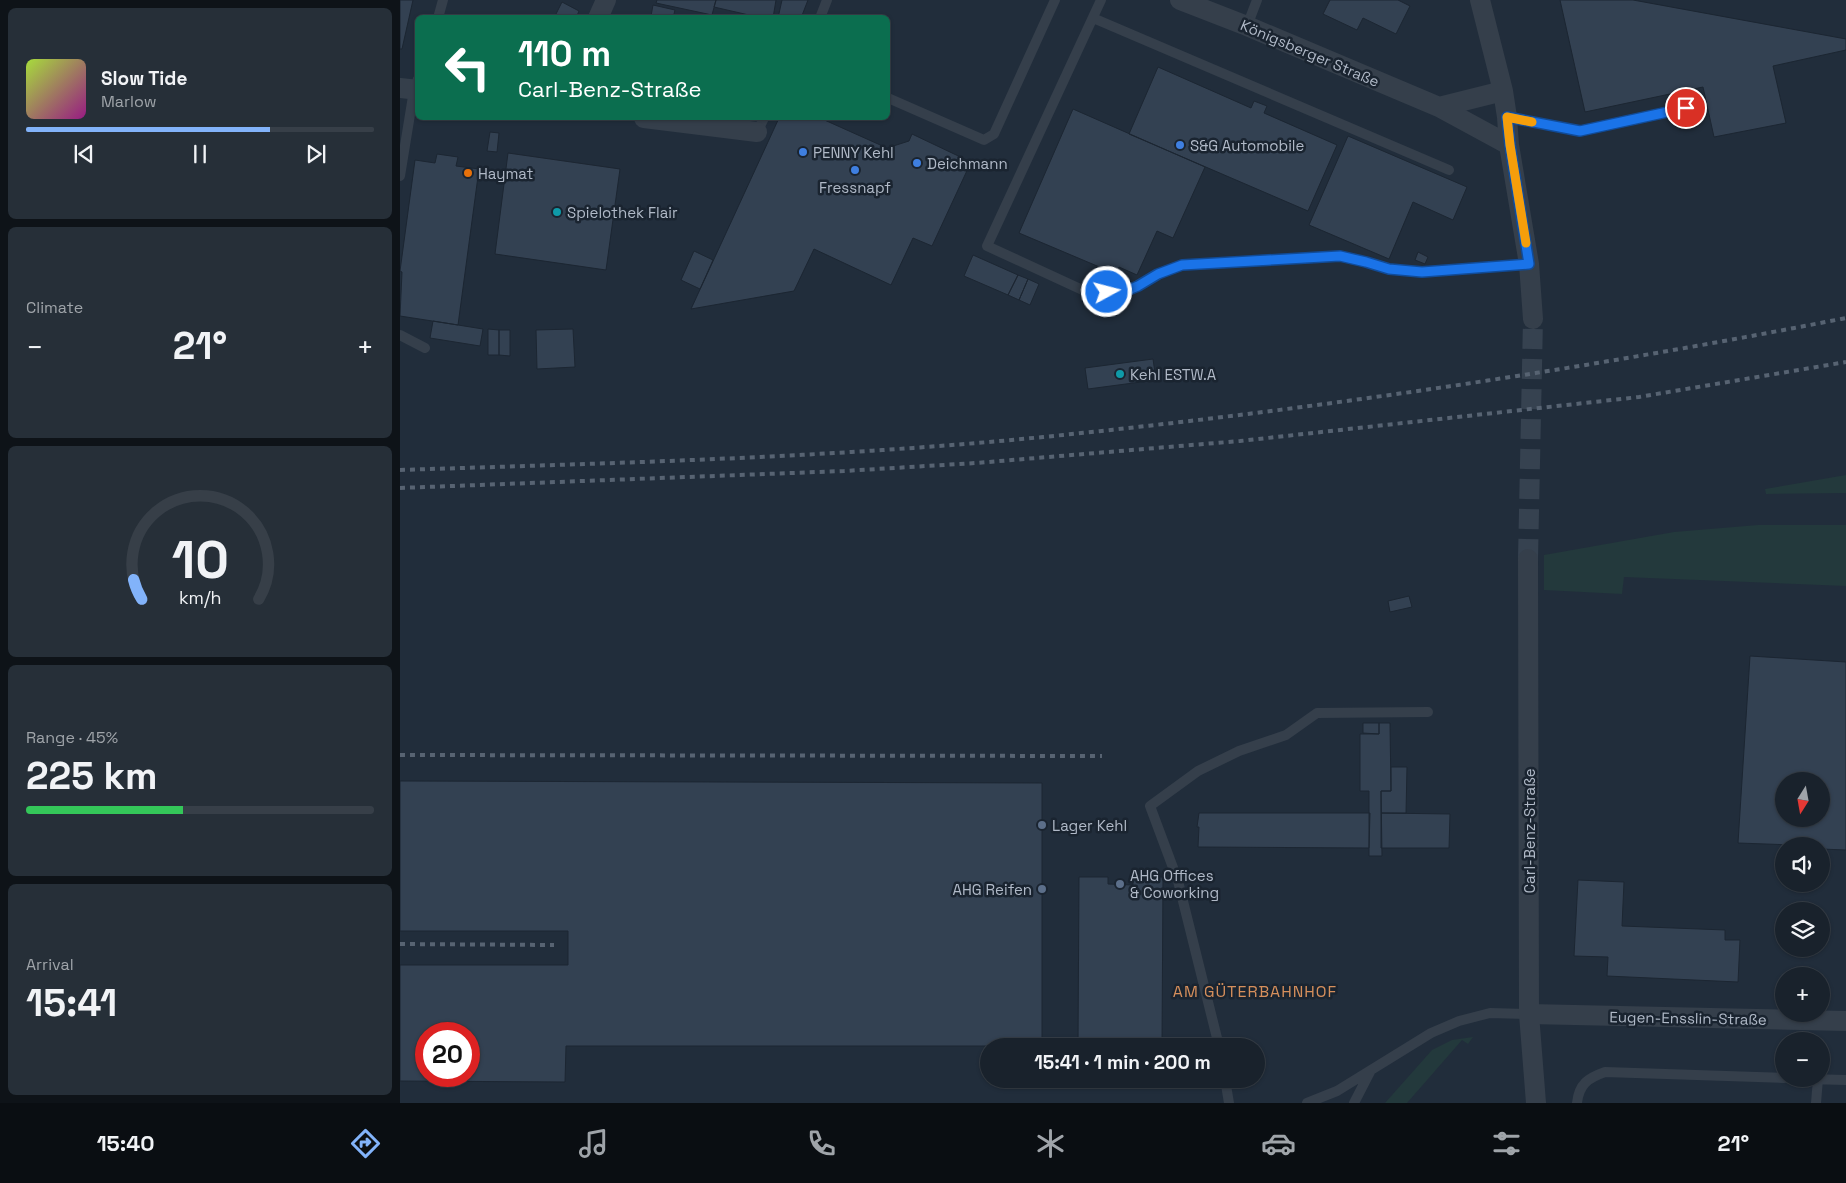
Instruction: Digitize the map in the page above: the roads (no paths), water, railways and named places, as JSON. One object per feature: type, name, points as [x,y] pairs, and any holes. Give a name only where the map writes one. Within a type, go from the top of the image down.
[{"type":"street","points":[[599,15],[606,0]]},
{"type":"street","name":"Königsberger Straße","points":[[1180,0],[1247,26],[1439,107],[1510,145]]},
{"type":"street","points":[[1481,1],[1507,117],[1529,264],[1533,319]]},
{"type":"street","points":[[1439,107],[1502,91]]},
{"type":"street","points":[[677,120],[760,125]]},
{"type":"street","name":"Carl-Benz-Straße","points":[[1528,559],[1529,1014],[1536,1103]]},
{"type":"street","name":"Eugen-Ensslin-Straße","points":[[1529,1014],[1846,1021]]},
{"type":"lane","points":[[439,15],[444,0]]},
{"type":"lane","points":[[821,15],[827,0]]},
{"type":"lane","points":[[890,99],[984,140],[994,134],[1055,0]]},
{"type":"lane","points":[[1101,0],[987,246],[1089,293],[1126,291],[1158,274],[1182,265],[1340,256],[1389,269],[1422,272],[1529,264]]},
{"type":"lane","points":[[1247,26],[1257,0]]},
{"type":"lane","points":[[1093,18],[1448,170]]},
{"type":"lane","points":[[400,176],[412,87]]},
{"type":"lane","points":[[1507,117],[1580,131],[1686,108]]},
{"type":"lane","points":[[400,335],[425,348]]},
{"type":"lane","points":[[1217,1038],[1178,881],[1150,806],[1198,771],[1239,752],[1286,735],[1316,713],[1428,712]]},
{"type":"lane","points":[[1307,1103],[1336,1091],[1431,1033],[1459,1021],[1490,1013],[1529,1014]]},
{"type":"lane","points":[[1354,1103],[1372,1069]]},
{"type":"lane","points":[[1577,1103],[1583,1085],[1590,1077],[1605,1072],[1775,1078]]},
{"type":"lane","points":[[1830,1079],[1846,1080]]},
{"type":"lane","points":[[1816,1103],[1817,1087]]},
{"type":"lane","points":[[1226,1088],[1229,1103]]},
{"type":"tunnel","points":[[1528,559],[1533,319]]},
{"type":"railway","points":[[400,470],[802,455],[1043,437],[1245,414],[1446,387],[1646,355],[1846,318]]},
{"type":"railway","points":[[400,488],[844,471],[976,463],[1240,441],[1639,397],[1846,362]]},
{"type":"railway","points":[[400,755],[1102,756]]},
{"type":"railway","points":[[400,944],[554,945]]},
{"type":"place","name":"S&G Automobile","points":[[1180,145]]},
{"type":"place","name":"PENNY Kehl","points":[[803,152]]},
{"type":"place","name":"Deichmann","points":[[917,163]]},
{"type":"place","name":"Fressnapf","points":[[855,170]]},
{"type":"place","name":"Haymat","points":[[468,173]]},
{"type":"place","name":"Spielothek Flair","points":[[557,212]]},
{"type":"place","name":"Kehl ESTW.A","points":[[1120,374]]},
{"type":"place","name":"Lager Kehl","points":[[1042,825]]},
{"type":"place","name":"AHG Offices & Coworking","points":[[1120,884]]},
{"type":"place","name":"AHG Reifen","points":[[1042,889]]},
{"type":"district","name":"AM GÜTERBAHNHOF","points":[[1255,991]]}]
